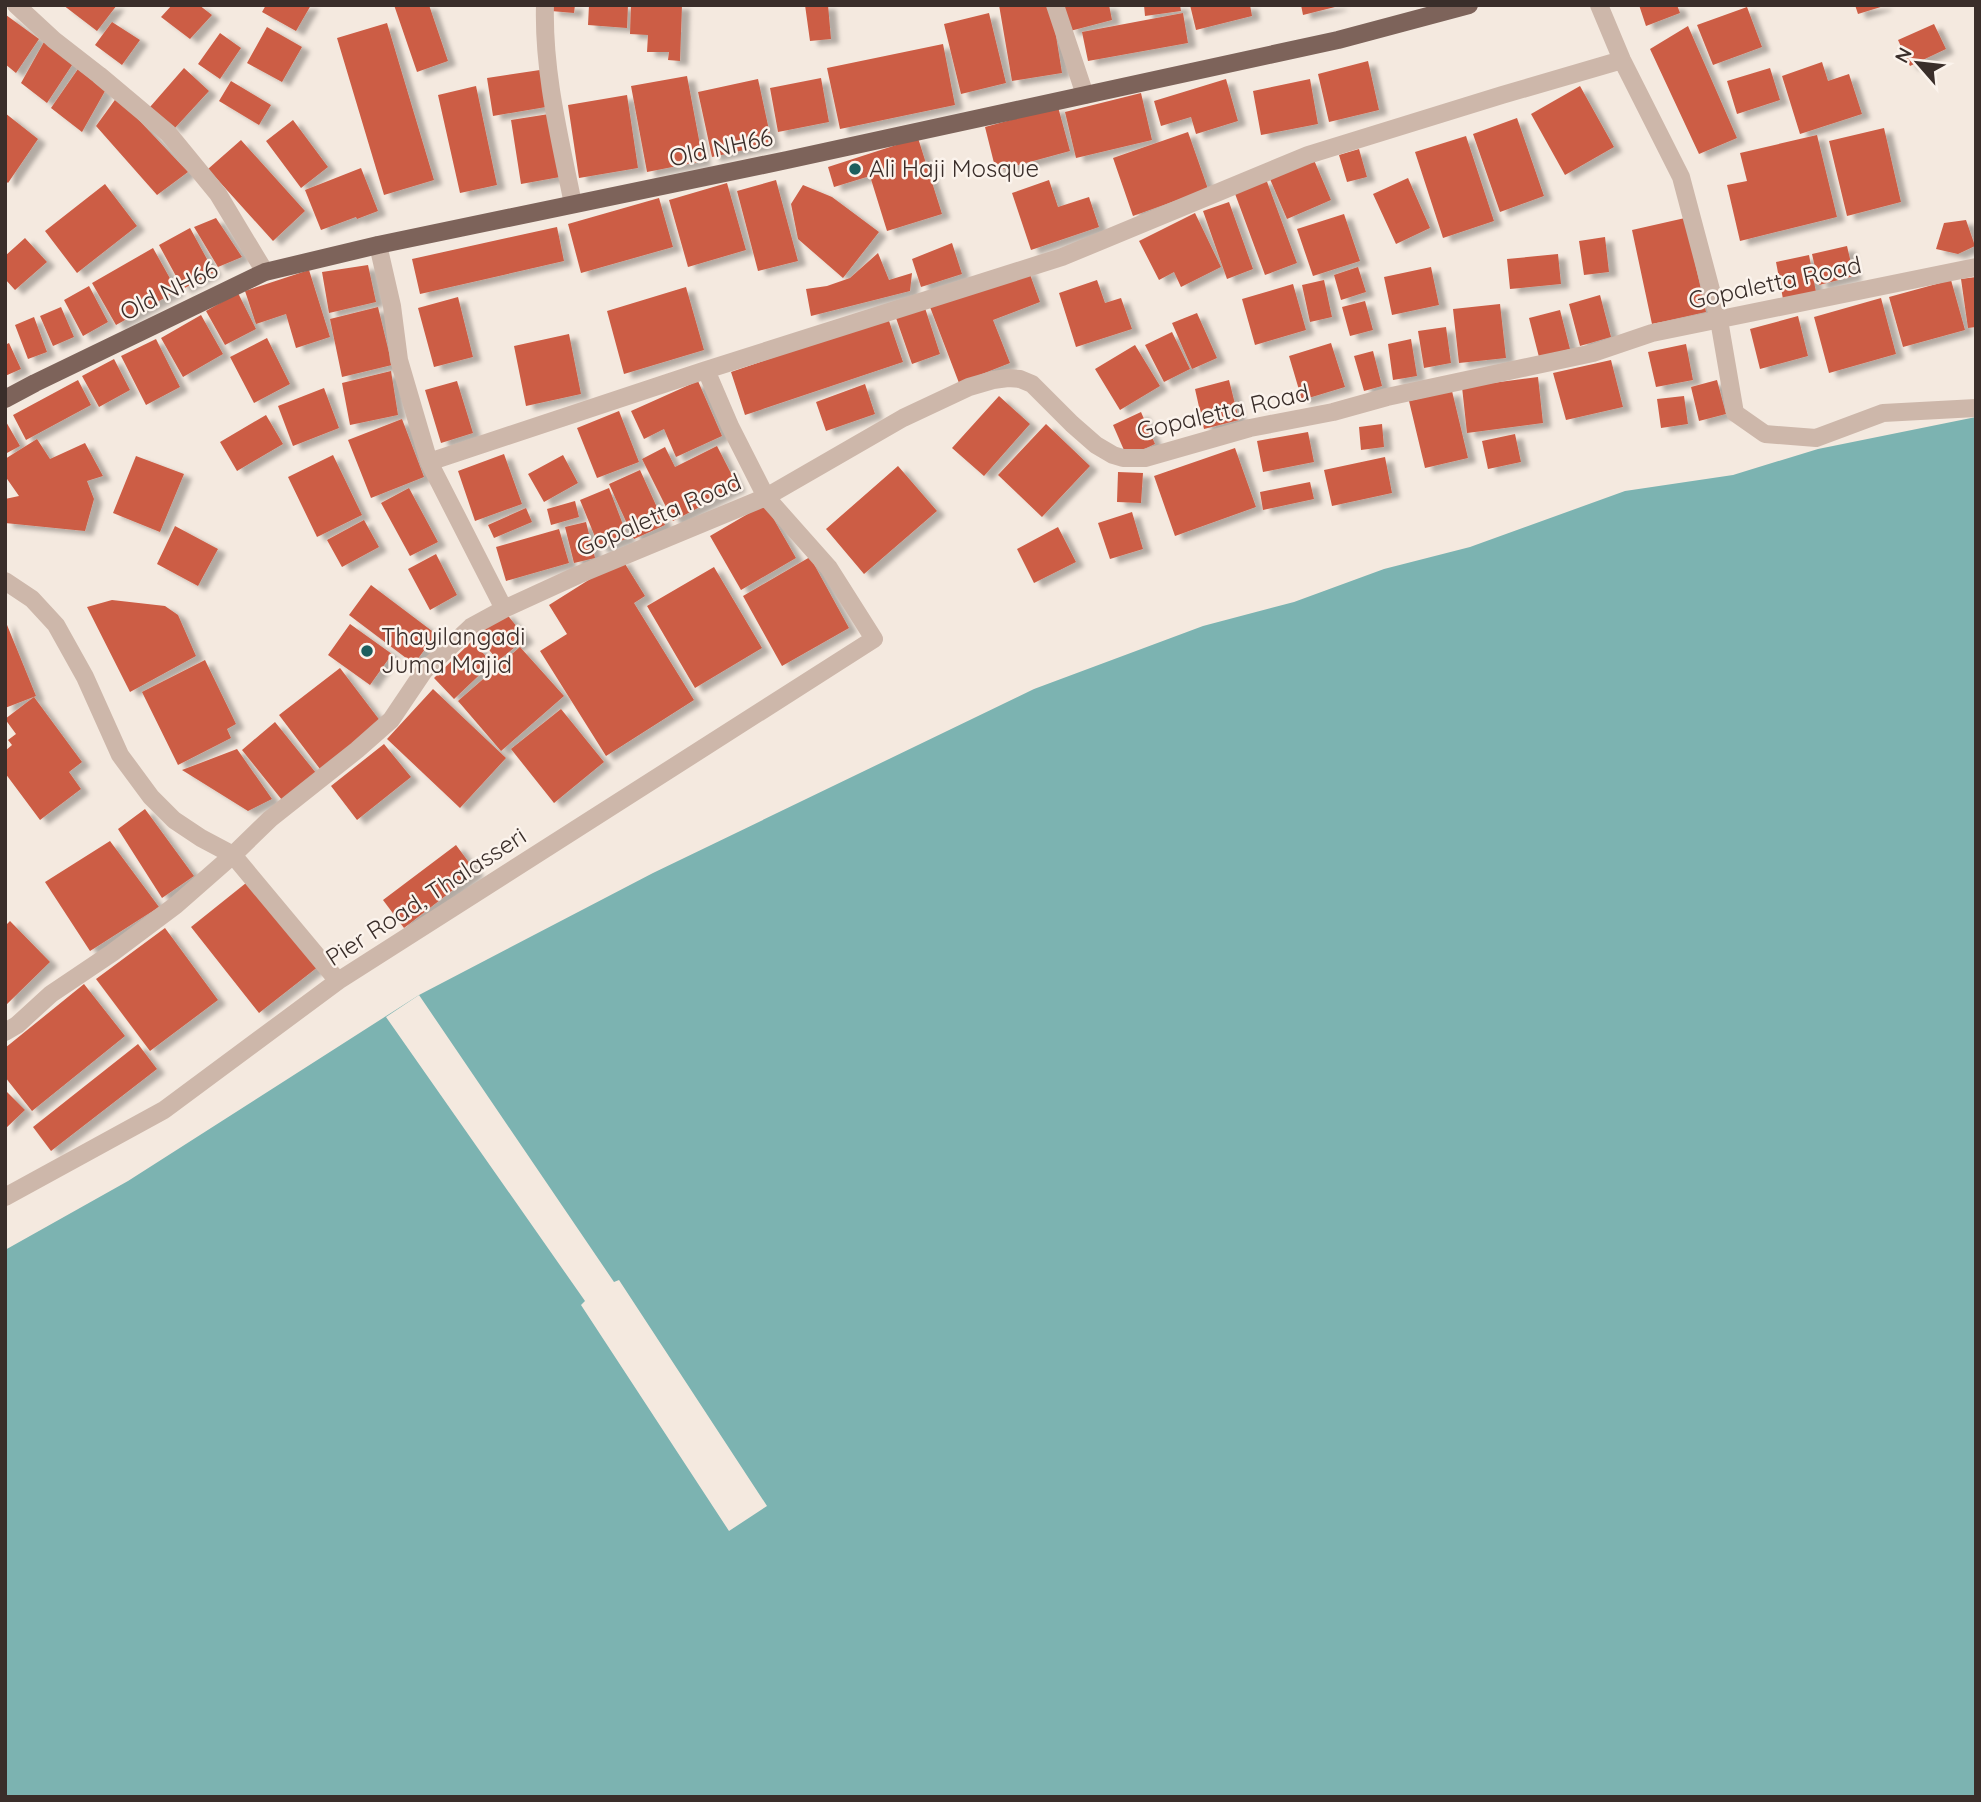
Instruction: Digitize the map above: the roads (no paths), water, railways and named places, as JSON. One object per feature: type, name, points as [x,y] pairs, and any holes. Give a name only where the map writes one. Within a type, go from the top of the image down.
[{"type":"main road","name":"Old NH66","points":[[5,399],[265,272],[378,245],[1338,40],[1469,5]]},
{"type":"street","points":[[16,5],[54,40],[168,133],[218,194],[265,272]]},
{"type":"street","points":[[545,5],[544,33],[552,98],[573,204]]},
{"type":"street","points":[[1055,5],[1085,95]]},
{"type":"street","points":[[1599,5],[1622,60],[1681,177],[1719,320],[1735,413],[1765,434],[1816,438],[1883,413],[1976,408]]},
{"type":"street","points":[[429,462],[706,370],[1062,257],[1308,155],[1622,60]]},
{"type":"street","points":[[378,245],[392,306],[399,360],[429,462],[504,609]]},
{"type":"street","name":"Gopaletta Road","points":[[5,1032],[17,1025],[51,994],[176,905],[270,819],[357,750],[391,720],[424,671],[471,627],[578,575],[766,497],[903,418],[969,387],[993,380],[1020,379],[1032,384],[1096,445],[1124,458],[1145,458],[1250,428],[1593,353],[1652,333],[1976,267]]},
{"type":"street","points":[[706,370],[730,426],[766,497]]},
{"type":"street","name":"Pier Road, Thalasseri","points":[[5,1196],[164,1110],[338,981],[874,639],[829,568],[766,497]]},
{"type":"street","points":[[5,581],[32,599],[56,625],[85,677],[120,755],[151,797],[174,820],[233,855],[338,981]]},
{"type":"water","points":[[1976,417],[1976,1797],[5,1797],[5,1250],[128,1181],[419,995],[653,873],[1034,689],[1203,626],[1294,602],[1384,569],[1470,547],[1625,491],[1733,475],[1818,449]]},
{"type":"place","name":"Ali Haji Mosque","points":[[855,169]]},
{"type":"place","name":"Thayilangadi Juma Majid","points":[[367,651]]}]
